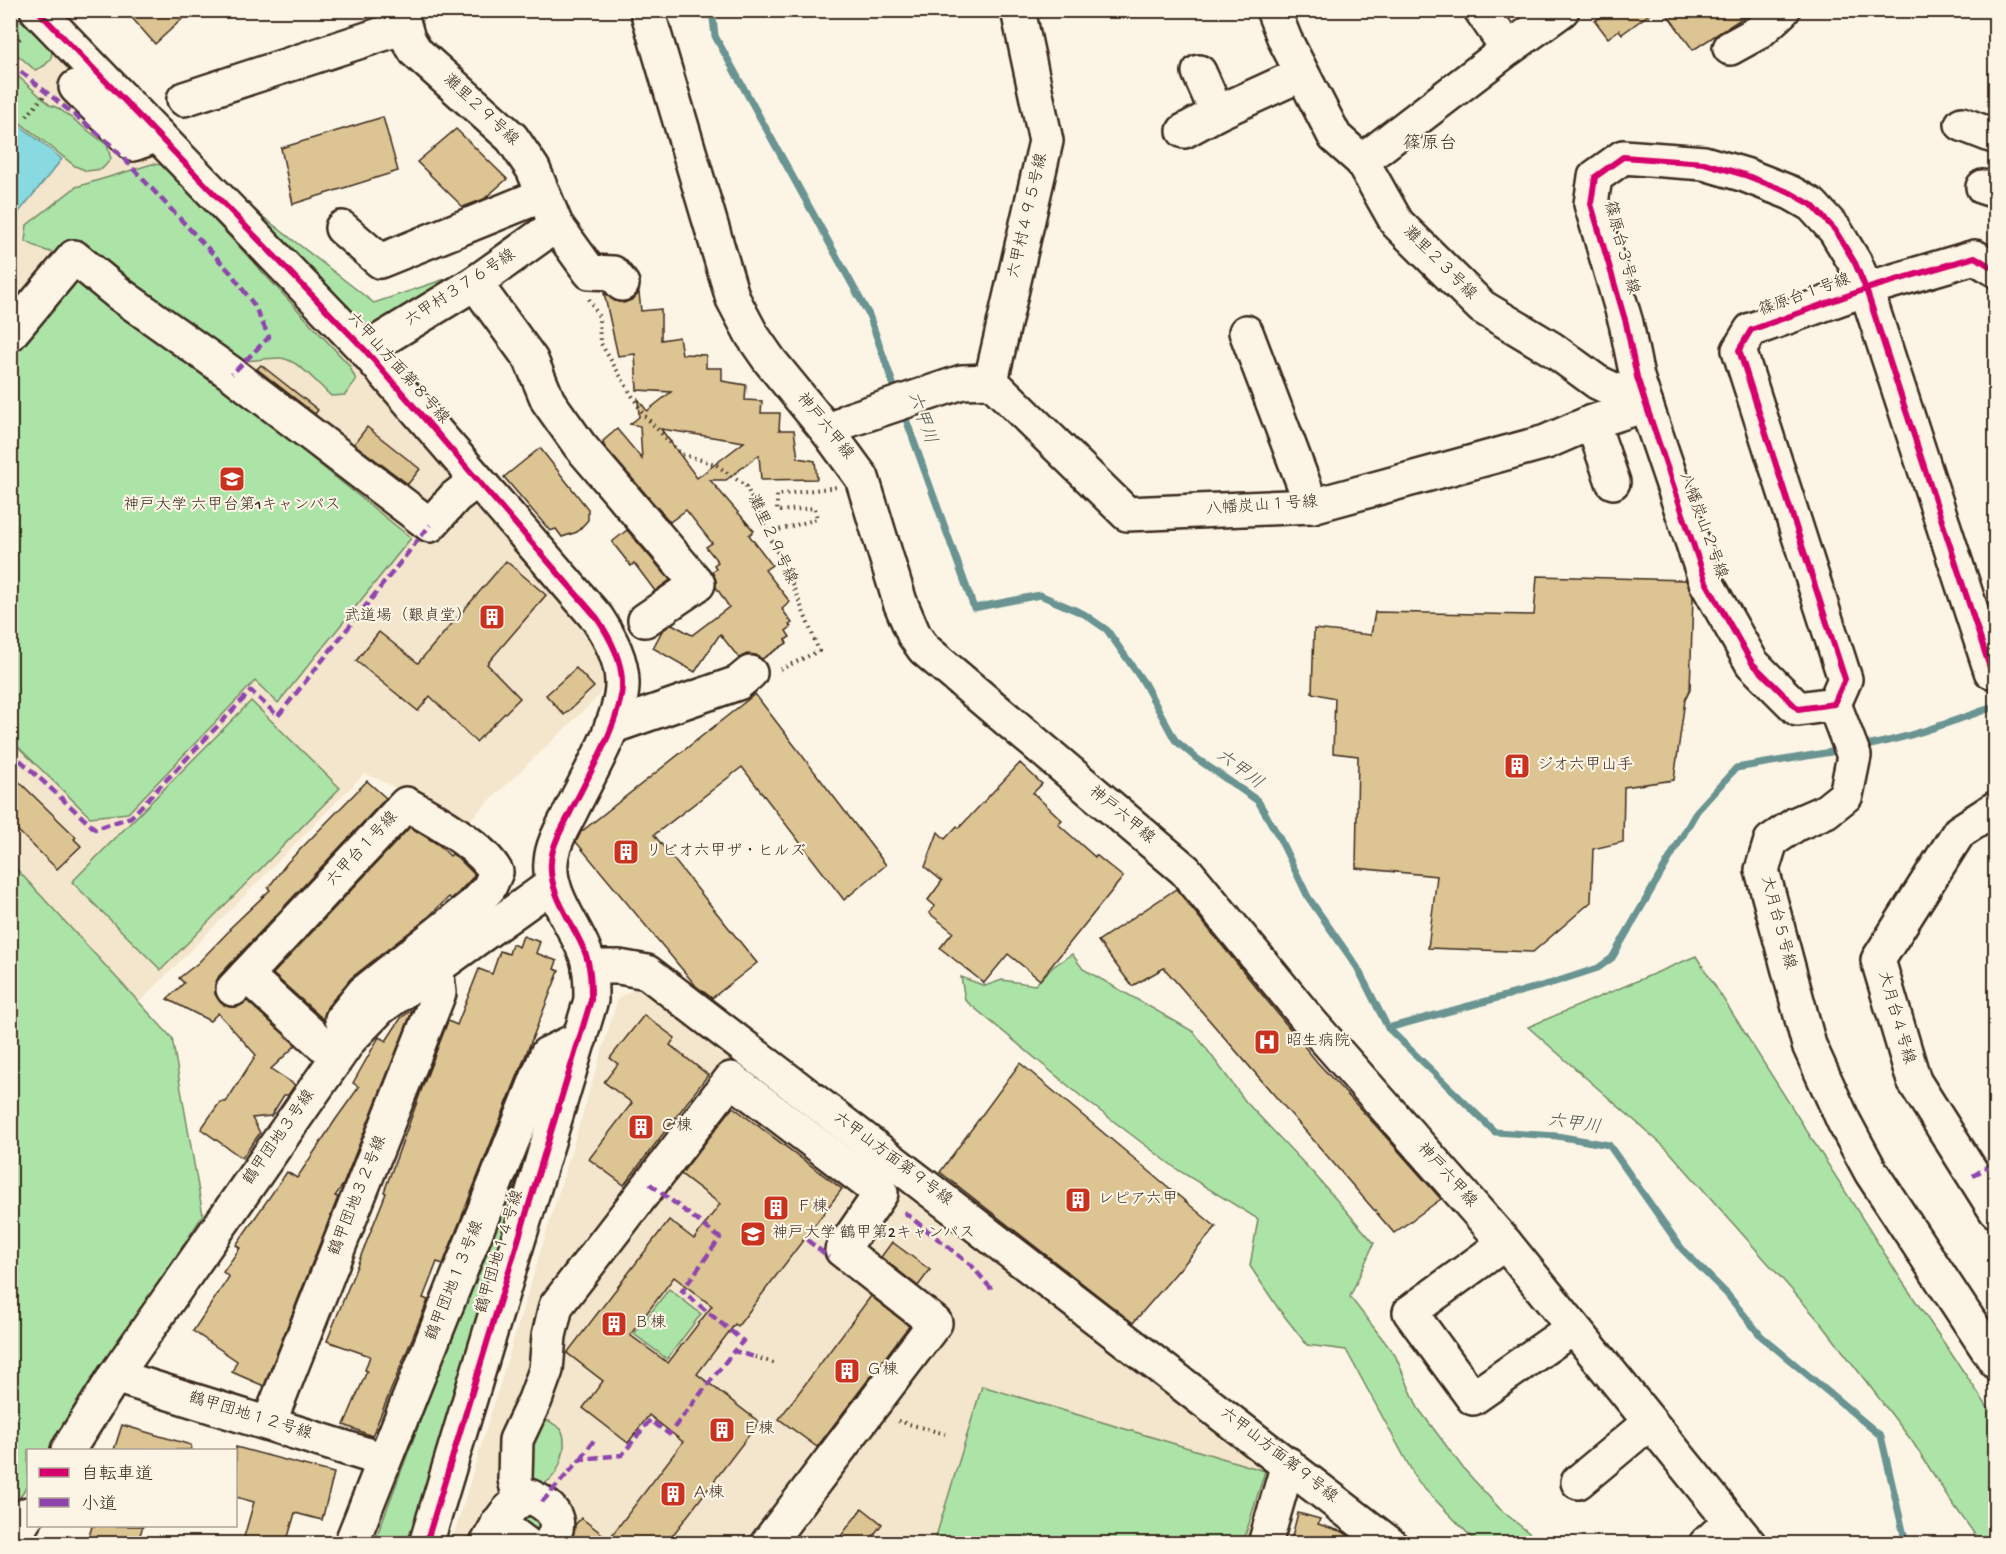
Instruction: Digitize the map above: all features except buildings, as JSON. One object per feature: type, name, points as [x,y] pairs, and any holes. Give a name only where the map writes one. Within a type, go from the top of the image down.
[{"type":"street","name":"神戸六甲線","points":[[647,10],[733,299],[770,361],[829,433],[862,478],[900,602],[914,634],[924,649],[1185,870],[1311,1023],[1505,1243],[1740,1532]]},
{"type":"street","name":"六甲村４９５号線","points":[[991,381],[1046,141],[1018,10]]},
{"type":"street","name":"灘里２３号線","points":[[1273,10],[1302,74],[1335,137],[1362,161],[1397,223],[1482,307],[1551,349],[1597,382],[1646,405]]},
{"type":"street","points":[[1481,10],[1508,49]]},
{"type":"street","points":[[1362,161],[1562,10]]},
{"type":"street","points":[[1730,48],[1759,32],[1783,10]]},
{"type":"street","points":[[184,99],[402,19]]},
{"type":"street","name":"灘里２９号線","points":[[402,19],[408,39],[416,52],[512,138],[533,169],[556,225],[590,272],[613,273],[622,284]]},
{"type":"street","name":"六甲山方面第８号線","points":[[34,20],[158,135],[365,350],[597,618],[611,640],[620,665],[622,685],[620,703],[612,727]]},
{"type":"street","points":[[1199,72],[1217,113]]},
{"type":"street","points":[[1184,131],[1217,113],[1302,74]]},
{"type":"street","points":[[65,86],[133,144],[158,135]]},
{"type":"street","points":[[1962,124],[1995,137]]},
{"type":"street","name":"篠原台３号線","points":[[1646,405],[1637,378],[1626,323],[1591,204],[1596,177],[1623,157],[1704,162],[1791,193],[1812,205],[1835,230],[1855,263],[1866,289]]},
{"type":"street","points":[[342,228],[380,261],[543,195]]},
{"type":"street","name":"六甲村３７６号線","points":[[365,350],[475,283],[556,225]]},
{"type":"street","points":[[1866,289],[1975,256],[1995,270]]},
{"type":"street","points":[[10,334],[74,257],[430,525],[455,497],[477,480]]},
{"type":"street","points":[[475,283],[531,360],[548,401],[580,446],[698,584],[645,620]]},
{"type":"street","name":"篠原台１号線","points":[[1839,692],[1739,350],[1751,330],[1866,289],[1991,671],[1995,670]]},
{"type":"street","points":[[1246,332],[1312,506]]},
{"type":"street","points":[[829,433],[849,420],[871,411],[962,382],[991,381]]},
{"type":"street","name":"八幡炭山１号線","points":[[991,381],[1127,514],[1312,506],[1546,442],[1592,422],[1646,405]]},
{"type":"street","name":"八幡炭山２号線","points":[[1646,405],[1706,582],[1752,663],[1798,709],[1839,692]]},
{"type":"street","points":[[1592,422],[1613,483]]},
{"type":"street","points":[[589,967],[553,884],[550,864],[556,842],[612,727],[760,674]]},
{"type":"street","name":"大月台５号線","points":[[1839,692],[1850,745],[1846,795],[1826,811],[1796,824],[1771,841],[1762,870],[1809,1045],[1844,1122],[1871,1172],[1995,1362]]},
{"type":"street","name":"六甲台１号線","points":[[406,804],[438,821],[489,860],[496,872],[489,888],[471,907],[363,993],[327,1054],[240,982],[406,804]]},
{"type":"street","name":"大月台４号線","points":[[1995,808],[1959,832],[1878,960],[1914,1081],[1995,1211]]},
{"type":"street","name":"鶴甲団地３号線","points":[[69,1449],[327,1054],[350,1039],[380,1008],[553,884]]},
{"type":"street","name":"鶴甲団地３２号線","points":[[269,1423],[439,993],[436,967]]},
{"type":"street","name":"鶴甲団地１４号線","points":[[426,1544],[591,1000],[589,967]]},
{"type":"street","name":"六甲山方面第９号線","points":[[589,967],[619,967],[647,972],[1390,1544]]},
{"type":"street","name":"鶴甲団地１３号線","points":[[351,1544],[547,1054],[580,1038]]},
{"type":"street","points":[[502,1522],[516,1479],[516,1440],[546,1370],[549,1336],[556,1306],[731,1079],[881,1193],[842,1250],[935,1323],[766,1544]]},
{"type":"street","points":[[1505,1243],[1410,1312],[1473,1398],[1573,1328]]},
{"type":"street","name":"鶴甲団地１２号線","points":[[115,1376],[384,1460]]},
{"type":"street","points":[[1578,1482],[1650,1422]]},
{"type":"street","points":[[1265,1544],[1288,1464]]},
{"type":"street","points":[[502,1522],[529,1496],[542,1502],[552,1511],[557,1522],[556,1534],[549,1544]]},
{"type":"street","points":[[10,1543],[27,1516]]},
{"type":"street","points":[[502,1522],[526,1544]]},
{"type":"street","points":[[1706,1544],[1740,1532]]},
{"type":"path","points":[[10,47],[34,20]]},
{"type":"path","points":[[27,116],[65,86]]},
{"type":"path","points":[[768,533],[818,519],[815,508],[777,511],[777,495],[845,486]]},
{"type":"path","points":[[755,1357],[774,1364]]},
{"type":"path","points":[[898,1421],[945,1434]]},
{"type":"shaded area","name":"神戸大学 六甲台第1キャンパス","points":[[12,10],[349,358],[558,600],[593,646],[602,667],[603,683],[599,696],[460,829],[406,793],[365,773],[140,1002],[11,863]]},
{"type":"shaded area","name":"神戸大学 鶴甲第2キャンパス","points":[[638,987],[1270,1471],[1254,1543],[451,1544],[618,998]]},
{"type":"green space","points":[[10,11],[52,50],[51,59],[44,66],[35,70],[11,49]]},
{"type":"green space","points":[[10,69],[50,105],[58,108],[107,145],[111,159],[102,169],[87,171],[75,166],[18,121],[11,128]]},
{"type":"green space","points":[[152,164],[163,165],[349,365],[356,380],[345,395],[331,396],[307,372],[286,359],[231,360],[94,250],[56,253],[25,241],[27,225],[76,187]]},
{"type":"green space","points":[[253,209],[374,303],[466,272],[368,327]]},
{"type":"green space","points":[[82,273],[411,538],[278,703],[255,681],[128,813],[90,817],[11,740],[10,347]]},
{"type":"green space","points":[[251,701],[340,788],[161,970],[72,882]]},
{"type":"green space","points":[[11,863],[172,1038],[203,1215],[51,1449],[27,1449],[27,1486],[11,1512]]},
{"type":"green space","points":[[1072,954],[1083,969],[1194,1032],[1246,1102],[1315,1175],[1374,1243],[1350,1297],[1395,1355],[1418,1408],[1463,1468],[1500,1509],[1541,1543],[1477,1543],[1418,1482],[1346,1350],[1307,1345],[1278,1308],[1250,1266],[1258,1219],[1178,1170],[1083,1098],[965,1000],[961,977],[985,986],[1002,980],[1035,985],[1054,966]]},
{"type":"green space","points":[[1696,956],[1902,1281],[1995,1418],[1995,1543],[1981,1543],[1912,1441],[1821,1323],[1668,1150],[1528,1027]]},
{"type":"green space","points":[[551,1076],[413,1543],[374,1543]]},
{"type":"green space","points":[[669,1289],[701,1314],[667,1359],[634,1334]]},
{"type":"green space","points":[[982,1386],[1265,1471],[1243,1543],[934,1543]]},
{"type":"green space","points":[[541,1419],[561,1429],[564,1444],[558,1468],[548,1481],[541,1485],[526,1473],[522,1464]]},
{"type":"green space","points":[[538,1511],[544,1536],[512,1526],[521,1512]]},
{"type":"water","points":[[17,123],[62,159],[11,222],[11,131]]},
{"type":"waterway","name":"六甲川","points":[[712,10],[715,36],[869,315],[897,395]]},
{"type":"waterway","name":"六甲川","points":[[903,411],[974,608],[1040,595],[1084,614],[1107,630],[1144,683],[1175,740],[1196,758],[1258,801],[1279,837],[1308,897],[1357,967],[1388,1028],[1495,1132],[1557,1136],[1609,1145],[1682,1249],[1727,1294],[1761,1336],[1881,1436],[1906,1544]]},
{"type":"waterway","points":[[1860,747],[1911,735],[1996,706]]},
{"type":"waterway","points":[[1388,1028],[1549,984],[1598,968],[1612,958],[1697,811],[1736,768],[1843,750]]},
{"type":"marked path","points":[[10,63],[107,141],[231,273],[254,305],[269,337],[232,374]]},
{"type":"marked path","points":[[10,751],[95,829],[131,817],[251,691],[278,716],[430,525]]},
{"type":"marked path","points":[[1991,671],[1996,684]]},
{"type":"marked path","points":[[1973,1176],[1996,1161]]},
{"type":"marked path","points":[[650,1184],[720,1238],[682,1291],[743,1341],[734,1351]]},
{"type":"marked path","points":[[904,1212],[972,1266],[993,1291]]},
{"type":"marked path","points":[[807,1240],[829,1257]]},
{"type":"marked path","points":[[542,1502],[581,1459],[622,1455],[650,1420],[669,1434],[734,1351],[755,1357]]},
{"type":"marked path","points":[[581,1459],[596,1437]]},
{"type":"cycle path","points":[[37,10],[365,350],[597,618],[618,659],[622,686],[616,716],[558,836],[551,862],[551,874],[557,896],[588,962],[591,1000],[426,1544]]},
{"type":"cycle path","points":[[1996,270],[1975,257],[1866,289],[1855,263],[1835,230],[1812,205],[1791,193],[1745,175],[1704,163],[1623,157],[1595,177],[1591,204],[1626,323],[1637,377],[1646,405],[1706,582],[1752,663],[1798,709],[1834,704],[1845,679],[1739,350],[1751,330],[1866,289],[1991,671],[1996,670]]},
{"type":"place","name":"神戸大学 六甲台第1キャンパス","points":[[232,479]]},
{"type":"place","name":"武道場（艱貞堂）","points":[[492,617]]},
{"type":"place","name":"ジオ六甲山手","points":[[1517,766]]},
{"type":"place","name":"リビオ六甲ザ・ヒルズ","points":[[626,852]]},
{"type":"place","name":"昭生病院","points":[[1267,1042]]},
{"type":"place","name":"Ｃ棟","points":[[641,1127]]},
{"type":"place","name":"レピア六甲","points":[[1078,1200]]},
{"type":"place","name":"Ｆ棟","points":[[776,1208]]},
{"type":"place","name":"神戸大学 鶴甲第2キャンパス","points":[[753,1234]]},
{"type":"place","name":"Ｂ棟","points":[[614,1324]]},
{"type":"place","name":"Ｇ棟","points":[[847,1371]]},
{"type":"place","name":"Ｅ棟","points":[[722,1430]]},
{"type":"place","name":"Ａ棟","points":[[673,1494]]},
{"type":"district","name":"篠原台","points":[[1430,144]]}]
